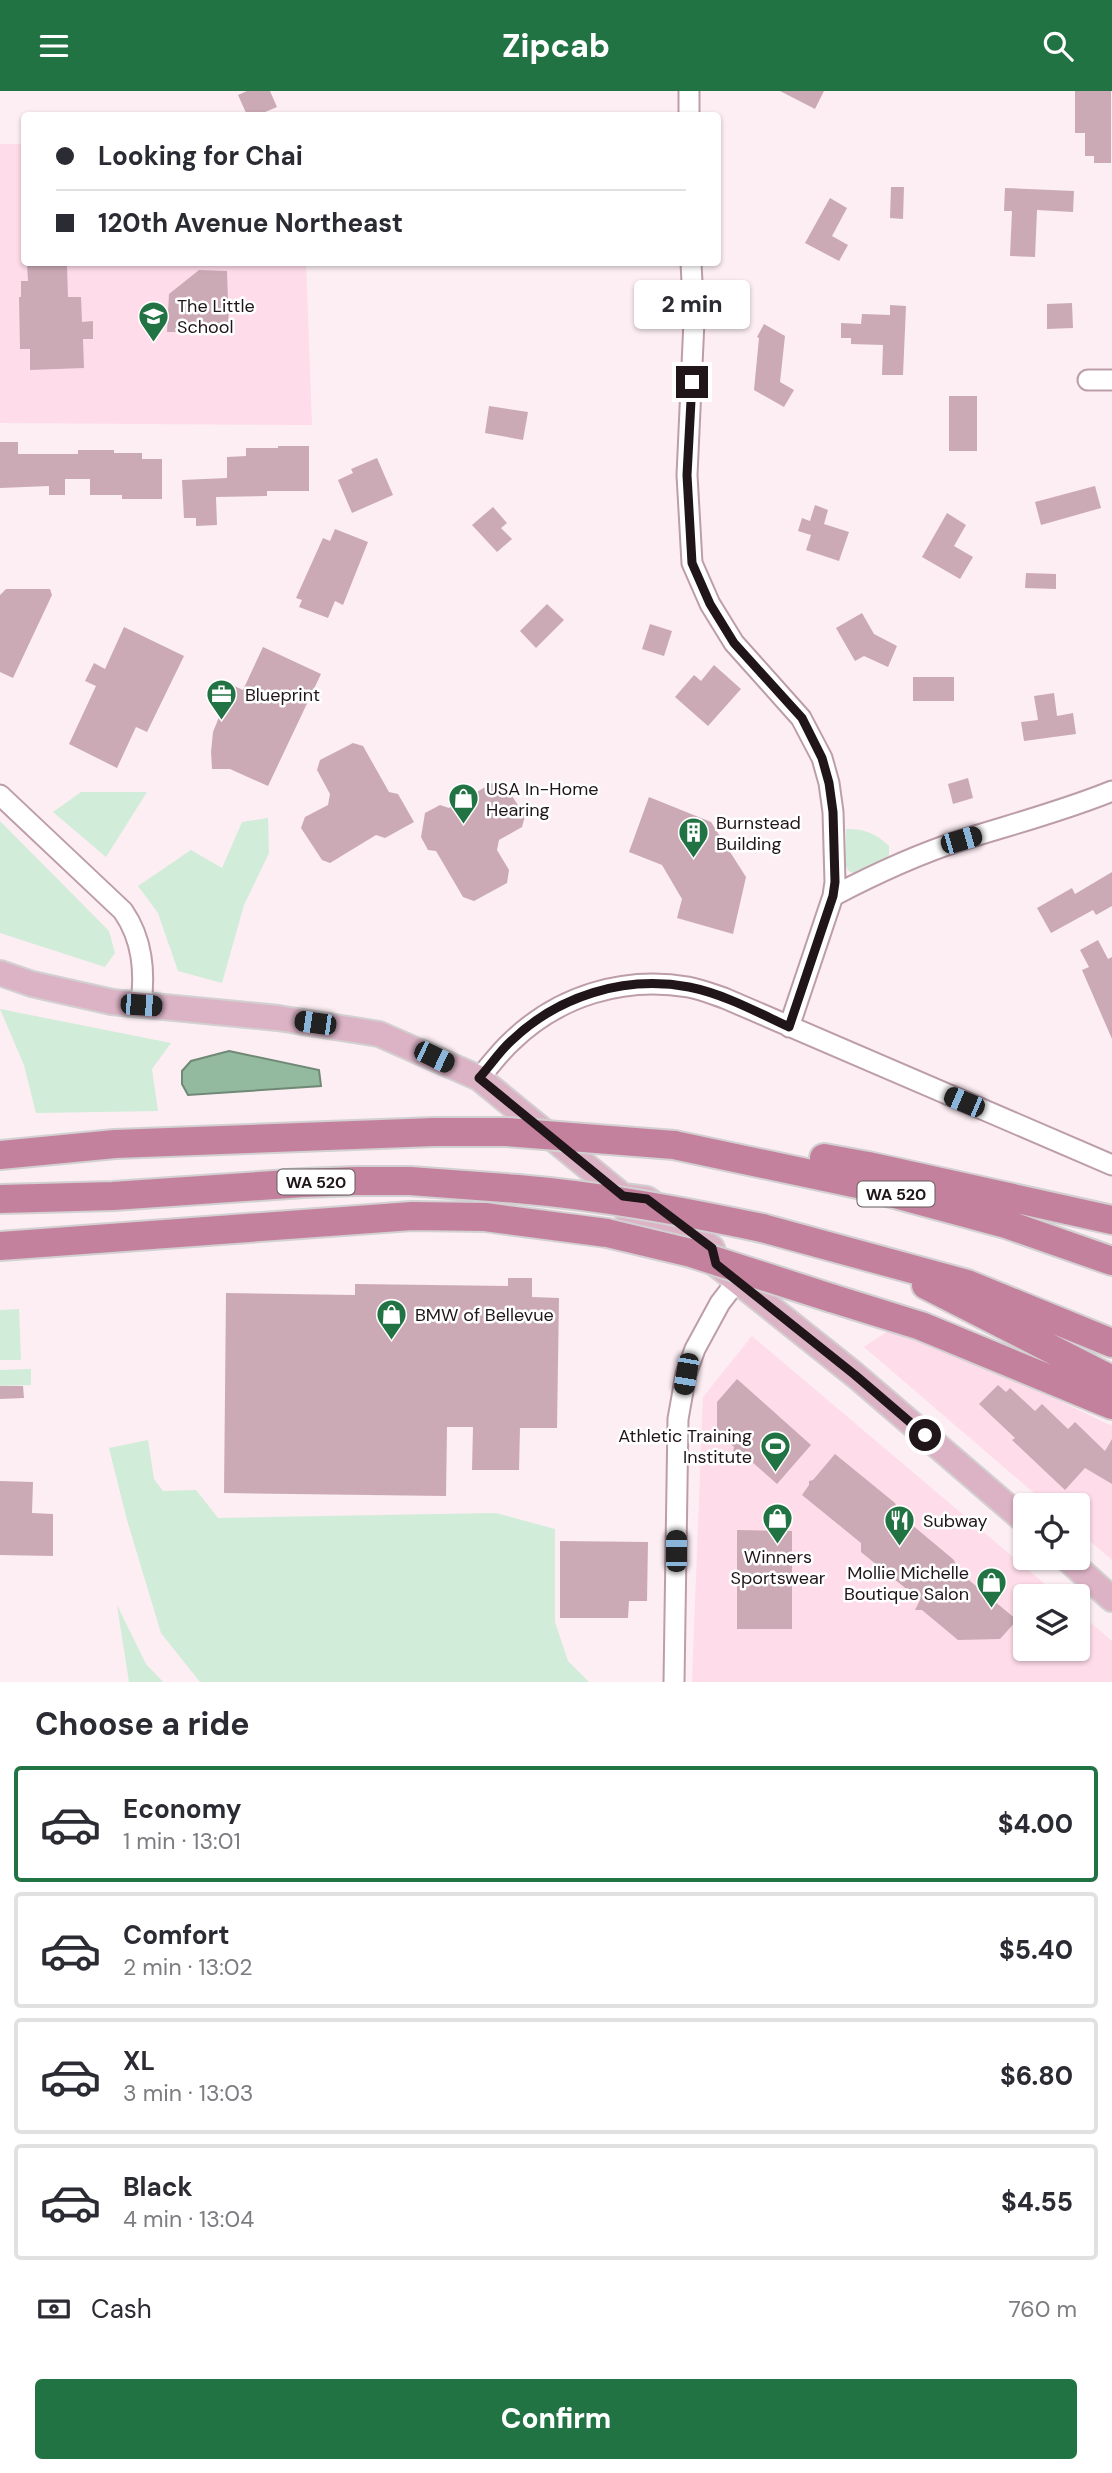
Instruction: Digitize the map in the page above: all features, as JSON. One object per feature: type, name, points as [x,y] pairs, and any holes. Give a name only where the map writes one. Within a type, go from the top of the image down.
[{"type":"highway","name":"WA 520","points":[[0,1155],[115,1144],[434,1132],[506,1132],[674,1145],[872,1188],[1006,1224],[1112,1261]]},
{"type":"highway","points":[[0,1142],[115,1144]]},
{"type":"highway","points":[[674,1145],[789,1153],[868,1166],[1112,1220]]},
{"type":"highway","name":"WA 520","points":[[0,1199],[113,1196],[356,1181],[410,1181],[566,1193],[631,1202],[762,1228],[967,1284],[1112,1343]]},
{"type":"highway","points":[[0,1217],[113,1196]]},
{"type":"highway","points":[[0,1245],[412,1216],[485,1217],[607,1233],[691,1253],[921,1326],[1112,1405]]},
{"type":"highway","points":[[873,1259],[1112,1380]]},
{"type":"main road","points":[[0,973],[78,996],[278,1018],[379,1034],[479,1078],[623,1196],[647,1199],[712,1248],[716,1264],[855,1375],[1013,1511]]},
{"type":"main road","points":[[1080,1570],[1112,1599]]},
{"type":"street","points":[[689,91],[689,112]]},
{"type":"street","points":[[691,266],[694,321],[687,475],[692,563],[710,604],[734,643],[802,718],[822,758],[833,812],[833,896],[789,1027]]},
{"type":"street","points":[[1088,380],[1112,380]]},
{"type":"street","points":[[833,896],[914,857],[1112,792]]},
{"type":"street","points":[[0,795],[123,911],[132,924],[138,939],[143,970],[141,1005]]},
{"type":"street","points":[[479,1078],[511,1041],[542,1016],[577,997],[614,986],[649,983],[690,987],[724,998],[1112,1165]]},
{"type":"street","points":[[674,1682],[678,1419],[686,1374],[695,1349],[720,1303],[737,1281]]},
{"type":"shaded area","name":"The Little School","points":[[0,144],[21,144],[21,266],[306,266],[312,425],[0,423]]},
{"type":"shaded area","points":[[81,792],[147,792],[106,857],[53,812]]},
{"type":"shaded area","points":[[268,818],[269,853],[244,905],[222,983],[178,971],[158,913],[138,886],[191,850],[222,868],[242,822]]},
{"type":"shaded area","points":[[0,821],[109,931],[115,953],[105,967],[0,933]]},
{"type":"shaded area","points":[[846,829],[864,831],[879,838],[889,846],[889,856],[865,871],[853,873],[848,870],[845,864]]},
{"type":"shaded area","points":[[0,1009],[171,1043],[152,1069],[158,1111],[36,1113],[24,1065]]},
{"type":"shaded area","points":[[229,1051],[319,1070],[321,1086],[188,1095],[182,1084],[182,1071],[191,1061]]},
{"type":"shaded area","points":[[19,1309],[21,1360],[0,1360],[0,1310]]},
{"type":"shaded area","points":[[888,1331],[989,1367],[1112,1426],[1112,1560],[1090,1541],[1090,1493],[1034,1493],[864,1347]]},
{"type":"shaded area","points":[[752,1336],[1013,1557],[1013,1570],[1028,1570],[1045,1584],[1013,1584],[1013,1661],[1090,1661],[1090,1622],[1112,1641],[1112,1682],[692,1682],[703,1397]]},
{"type":"shaded area","points":[[31,1369],[31,1385],[0,1386],[0,1370]]},
{"type":"shaded area","points":[[148,1440],[154,1479],[163,1491],[196,1490],[218,1518],[496,1513],[555,1529],[555,1622],[568,1661],[589,1682],[200,1682],[161,1633],[127,1520],[109,1448]]},
{"type":"shaded area","points":[[117,1605],[146,1664],[163,1682],[129,1682]]},
{"type":"building","points":[[247,91],[270,91],[277,107],[265,112],[246,112],[238,95]]},
{"type":"building","points":[[780,91],[824,91],[815,109]]},
{"type":"building","points":[[1075,91],[1111,91],[1111,163],[1094,163],[1094,156],[1085,156],[1085,133],[1075,133]]},
{"type":"building","points":[[891,187],[904,187],[903,219],[890,218]]},
{"type":"building","points":[[1005,188],[1074,191],[1073,212],[1037,210],[1035,257],[1010,256],[1012,211],[1004,211]]},
{"type":"building","points":[[830,198],[847,208],[832,236],[848,245],[839,261],[805,243]]},
{"type":"building","points":[[27,266],[67,266],[68,297],[81,297],[82,322],[93,321],[93,339],[83,339],[84,368],[30,370],[30,349],[20,349],[19,297],[21,281],[28,281]]},
{"type":"building","points":[[199,270],[227,271],[229,332],[167,332],[169,294]]},
{"type":"building","points":[[1072,303],[1073,328],[1047,329],[1047,304]]},
{"type":"building","points":[[890,305],[906,306],[903,375],[882,375],[883,345],[851,344],[851,338],[841,338],[841,323],[861,324],[862,314],[890,315]]},
{"type":"building","points":[[764,324],[785,336],[780,382],[794,390],[784,407],[754,390],[757,337]]},
{"type":"building","points":[[949,396],[977,396],[977,451],[949,451]]},
{"type":"building","points":[[489,406],[528,412],[523,440],[485,433]]},
{"type":"building","points":[[0,442],[18,442],[18,454],[78,454],[78,450],[114,450],[114,453],[142,453],[142,459],[162,459],[162,499],[122,499],[122,495],[90,495],[90,479],[65,479],[65,495],[49,495],[49,486],[0,488]]},
{"type":"building","points":[[309,446],[309,491],[267,491],[267,496],[216,497],[217,525],[196,526],[196,518],[184,518],[182,480],[227,478],[227,457],[246,456],[246,448]]},
{"type":"building","points":[[377,458],[393,495],[352,513],[338,480],[353,473],[351,469]]},
{"type":"building","points":[[1095,486],[1101,508],[1041,525],[1035,502]]},
{"type":"building","points":[[815,505],[828,510],[824,524],[849,532],[839,561],[806,550],[811,535],[798,531],[802,518],[810,521]]},
{"type":"building","points":[[493,507],[507,523],[501,528],[512,539],[497,552],[472,525]]},
{"type":"building","points":[[947,513],[966,525],[954,546],[973,557],[960,579],[922,557]]},
{"type":"building","points":[[335,529],[368,542],[343,605],[335,601],[328,618],[299,607],[302,600],[296,598],[323,538],[330,541]]},
{"type":"building","points":[[1026,573],[1056,574],[1056,589],[1025,588]]},
{"type":"building","points":[[6,589],[50,589],[52,595],[13,678],[0,672],[0,595]]},
{"type":"building","points":[[547,604],[564,620],[536,648],[520,631]]},
{"type":"building","points":[[862,613],[874,634],[897,646],[888,667],[864,656],[855,661],[836,628]]},
{"type":"building","points":[[650,624],[672,631],[664,656],[642,649]]},
{"type":"building","points":[[124,627],[184,656],[147,732],[136,727],[117,768],[69,744],[96,686],[85,681],[94,663],[105,669]]},
{"type":"building","points":[[263,647],[321,674],[268,786],[230,769],[212,769],[211,752],[213,732],[232,685],[243,690]]},
{"type":"building","points":[[714,665],[741,689],[708,726],[675,697],[694,675],[701,681]]},
{"type":"building","points":[[913,677],[954,677],[954,701],[913,701]]},
{"type":"building","points":[[1054,693],[1057,716],[1073,713],[1076,734],[1024,741],[1021,722],[1038,720],[1034,696]]},
{"type":"building","points":[[353,743],[363,746],[389,792],[398,794],[414,822],[385,838],[376,835],[330,863],[322,860],[301,828],[305,817],[328,805],[330,794],[317,770],[320,760]]},
{"type":"building","points":[[968,778],[973,798],[953,804],[948,784]]},
{"type":"building","points":[[494,782],[505,785],[525,816],[522,827],[499,840],[497,850],[509,870],[507,883],[474,901],[463,897],[436,851],[428,850],[421,837],[425,813],[440,805],[449,808]]},
{"type":"building","name":"Burnstead Building","points":[[649,797],[711,822],[746,877],[733,934],[677,918],[682,899],[662,865],[629,852]]},
{"type":"building","points":[[1112,872],[1112,906],[1096,915],[1093,910],[1051,933],[1037,908],[1072,888],[1075,894]]},
{"type":"building","points":[[1098,940],[1108,959],[1112,957],[1112,1039],[1082,970],[1089,967],[1080,950]]},
{"type":"building","name":"BMW of Bellevue","points":[[508,1278],[532,1278],[532,1297],[559,1298],[557,1428],[520,1428],[519,1470],[472,1470],[473,1427],[447,1427],[446,1496],[224,1493],[226,1293],[355,1295],[355,1284],[508,1286]]},
{"type":"building","points":[[737,1379],[811,1445],[777,1484],[741,1452],[730,1465],[734,1447],[717,1432],[717,1402]]},
{"type":"building","points":[[998,1385],[1006,1392],[1010,1388],[1035,1411],[1042,1404],[1068,1429],[1075,1422],[1105,1451],[1112,1439],[1112,1484],[1085,1468],[1065,1490],[1012,1440],[1015,1438],[979,1404]]},
{"type":"building","points":[[0,1386],[23,1386],[24,1398],[0,1399]]},
{"type":"building","name":"Subway","points":[[835,1454],[895,1503],[899,1514],[954,1560],[958,1571],[1013,1617],[1013,1624],[1000,1639],[958,1640],[922,1610],[915,1610],[920,1600],[861,1552],[861,1543],[802,1495],[809,1481],[813,1480]]},
{"type":"building","points":[[0,1481],[33,1482],[32,1513],[53,1514],[53,1556],[0,1555]]},
{"type":"building","points":[[737,1530],[792,1531],[792,1629],[737,1629]]},
{"type":"building","points":[[560,1541],[648,1542],[647,1601],[629,1601],[628,1618],[560,1618]]},
{"type":"place","name":"The Little School","points":[[154,343]]},
{"type":"place","name":"Blueprint","points":[[222,722]]},
{"type":"place","name":"USA In-Home Hearing","points":[[463,826]]},
{"type":"place","name":"Burnstead Building","points":[[693,860]]},
{"type":"place","name":"BMW of Bellevue","points":[[392,1342]]},
{"type":"place","name":"Athletic Training Institute","points":[[775,1473]]},
{"type":"place","name":"Winners Sportswear","points":[[778,1546]]},
{"type":"place","name":"Subway","points":[[900,1548]]},
{"type":"place","name":"Mollie Michelle Boutique Salon","points":[[992,1610]]},
{"type":"route","points":[[692,382],[687,475],[692,563],[710,604],[734,643],[802,718],[822,758],[833,812],[833,896],[789,1027],[724,998],[690,987],[649,983],[614,986],[577,997],[542,1016],[511,1041],[479,1078],[623,1196],[647,1199],[712,1248],[716,1264],[855,1375],[925,1435]]}]
